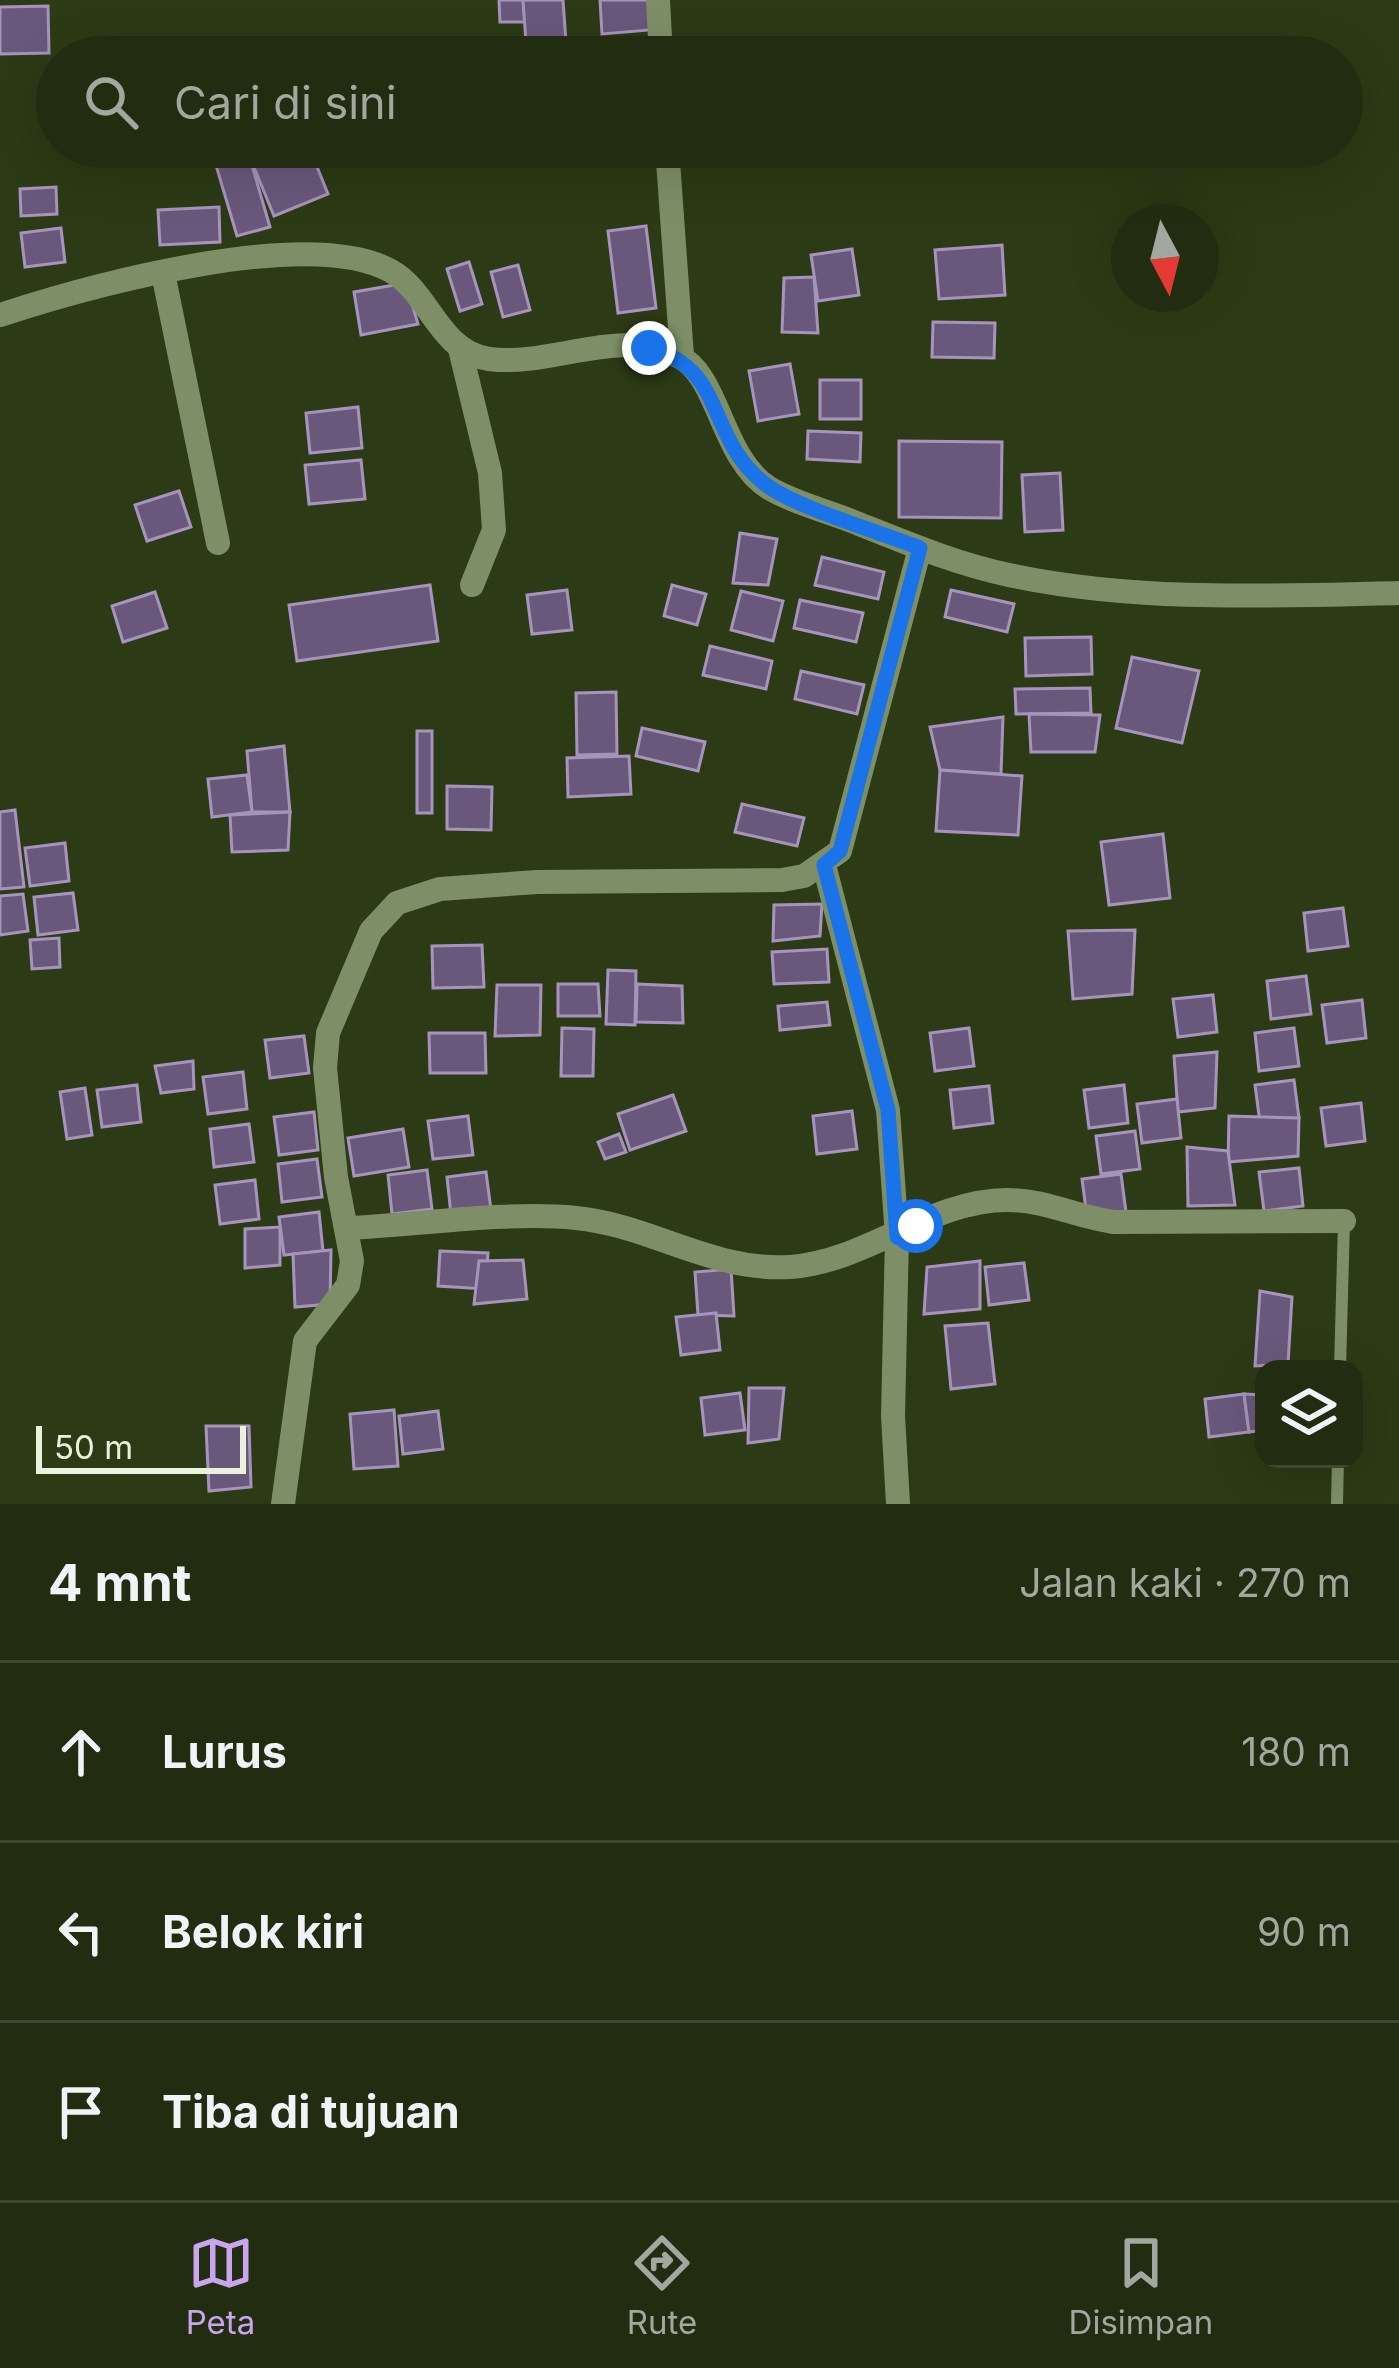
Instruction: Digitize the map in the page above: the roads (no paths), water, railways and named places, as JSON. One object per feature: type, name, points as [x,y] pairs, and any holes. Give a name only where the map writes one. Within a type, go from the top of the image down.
[{"type":"street","points":[[658,0],[661,36]]},
{"type":"street","points":[[669,168],[682,356]]},
{"type":"street","points":[[0,315],[163,273],[295,254],[371,260],[406,280],[460,349],[490,473],[494,530],[472,585]]},
{"type":"street","points":[[163,273],[218,543]]},
{"type":"street","points":[[460,349],[487,359],[617,346],[682,356],[695,370],[738,459],[768,487],[920,548],[1008,575],[1116,589],[1399,593]]},
{"type":"street","points":[[283,1504],[304,1341],[347,1285],[352,1262],[330,1131],[328,1033],[371,931],[397,903],[440,889],[536,882],[782,880],[824,865],[840,851],[920,548]]},
{"type":"street","points":[[824,865],[888,1110],[897,1237],[892,1415],[898,1504]]},
{"type":"street","points":[[347,1228],[574,1218],[704,1256],[789,1267],[897,1237],[966,1207],[1004,1200],[1050,1204],[1114,1222],[1344,1221]]},
{"type":"lane","points":[[1340,1360],[1344,1221]]},
{"type":"lane","points":[[1337,1504],[1338,1468]]}]
